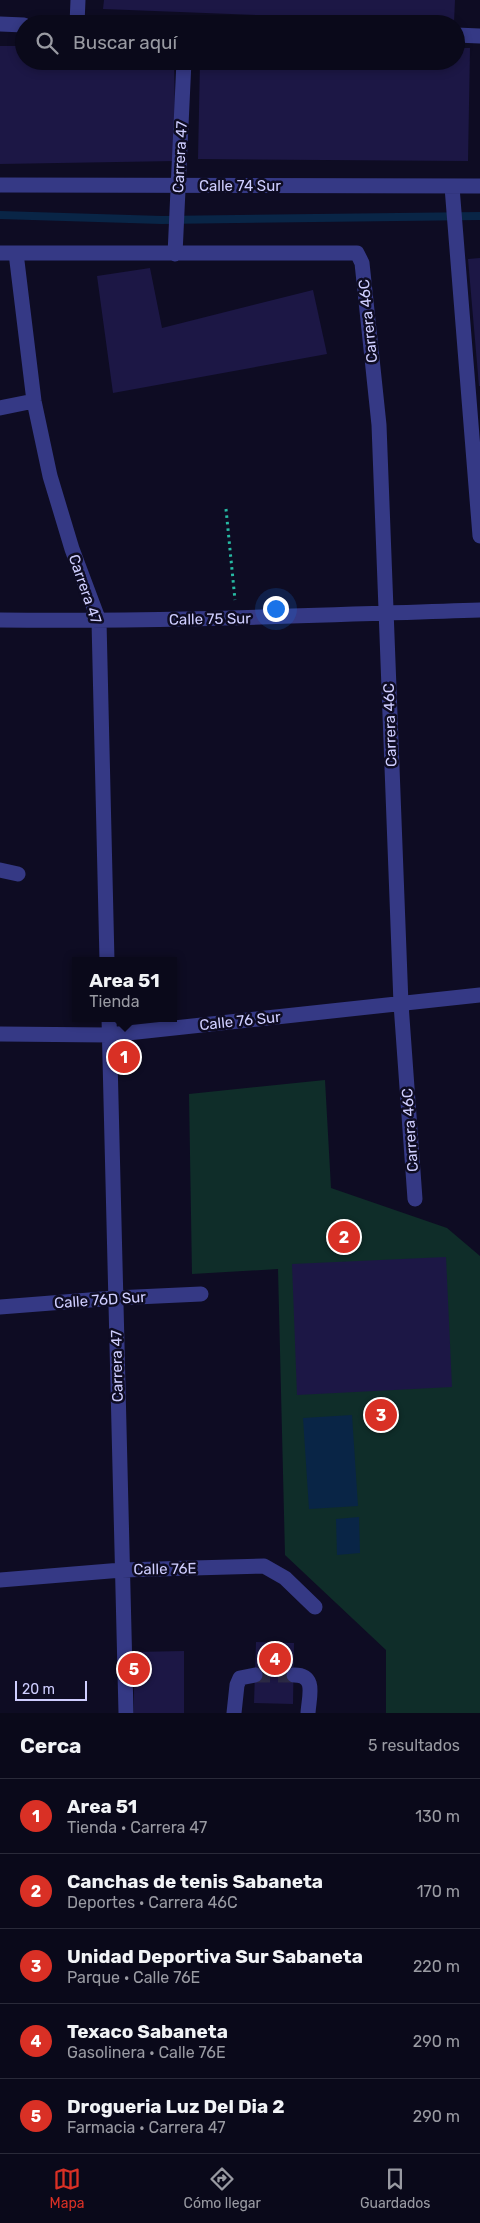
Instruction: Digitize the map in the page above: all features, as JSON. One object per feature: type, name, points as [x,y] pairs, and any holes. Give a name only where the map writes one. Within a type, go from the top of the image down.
[{"type":"street","points":[[77,15],[78,0]]},
{"type":"street","points":[[0,24],[15,25]]},
{"type":"street","points":[[465,35],[480,36]]},
{"type":"street","name":"Carrera 47","points":[[176,247],[184,70]]},
{"type":"street","name":"Calle 74 Sur","points":[[0,184],[480,186]]},
{"type":"street","points":[[452,187],[480,536]]},
{"type":"street","points":[[0,254],[176,247]]},
{"type":"street","name":"Carrera 46C","points":[[176,247],[356,253],[362,263],[379,424],[401,1004],[415,1199]]},
{"type":"street","name":"Carrera 47","points":[[16,254],[34,402],[50,476],[72,549],[99,621],[108,957]]},
{"type":"street","points":[[0,408],[34,402]]},
{"type":"street","name":"Calle 75 Sur","points":[[0,620],[99,621],[480,610]]},
{"type":"street","points":[[0,870],[18,874]]},
{"type":"street","name":"Calle 76 Sur","points":[[0,1034],[109,1035],[480,995]]},
{"type":"street","name":"Carrera 47","points":[[109,1022],[126,1713]]},
{"type":"street","name":"Calle 76D Sur","points":[[0,1307],[201,1294]]},
{"type":"street","name":"Calle 76E","points":[[0,1580],[122,1570],[264,1566],[285,1578],[314,1606]]},
{"type":"street","points":[[234,1713],[237,1685],[240,1678],[255,1675]]},
{"type":"street","points":[[294,1675],[302,1675],[308,1678],[310,1684],[308,1713]]},
{"type":"path","points":[[226,509],[237,618]]},
{"type":"green space","points":[[325,1080],[331,1188],[447,1228],[480,1256],[480,1713],[386,1713],[386,1650],[285,1555],[278,1269],[192,1274],[189,1094]]},
{"type":"water","points":[[352,1415],[358,1506],[309,1509],[303,1418]]},
{"type":"water","points":[[359,1517],[360,1553],[337,1555],[336,1519]]},
{"type":"building","points":[[104,0],[455,0],[454,15],[253,15],[103,9]]},
{"type":"building","points":[[0,46],[15,46],[15,70],[174,70],[176,161],[0,164]]},
{"type":"building","points":[[465,48],[470,48],[468,161],[198,159],[200,70],[465,70]]},
{"type":"building","points":[[480,258],[480,386],[479,386],[468,259]]},
{"type":"building","points":[[150,268],[162,328],[313,290],[327,354],[113,393],[97,276]]},
{"type":"building","points":[[446,1257],[452,1387],[297,1395],[292,1264]]},
{"type":"building","points":[[256,1642],[294,1643],[293,1704],[254,1703]]},
{"type":"building","points":[[184,1651],[184,1713],[134,1713],[134,1652]]},
{"type":"waterway","points":[[0,215],[162,220],[480,216]]},
{"type":"tunnel","points":[[255,1675],[294,1675]]},
{"type":"place","name":"Area 51","points":[[124,1057]]},
{"type":"place","name":"Canchas de tenis Sabaneta","points":[[344,1237]]},
{"type":"place","name":"Unidad Deportiva Sur Sabaneta","points":[[381,1415]]},
{"type":"place","name":"Texaco Sabaneta","points":[[275,1659]]},
{"type":"place","name":"Drogueria Luz Del Dia 2","points":[[134,1669]]}]
